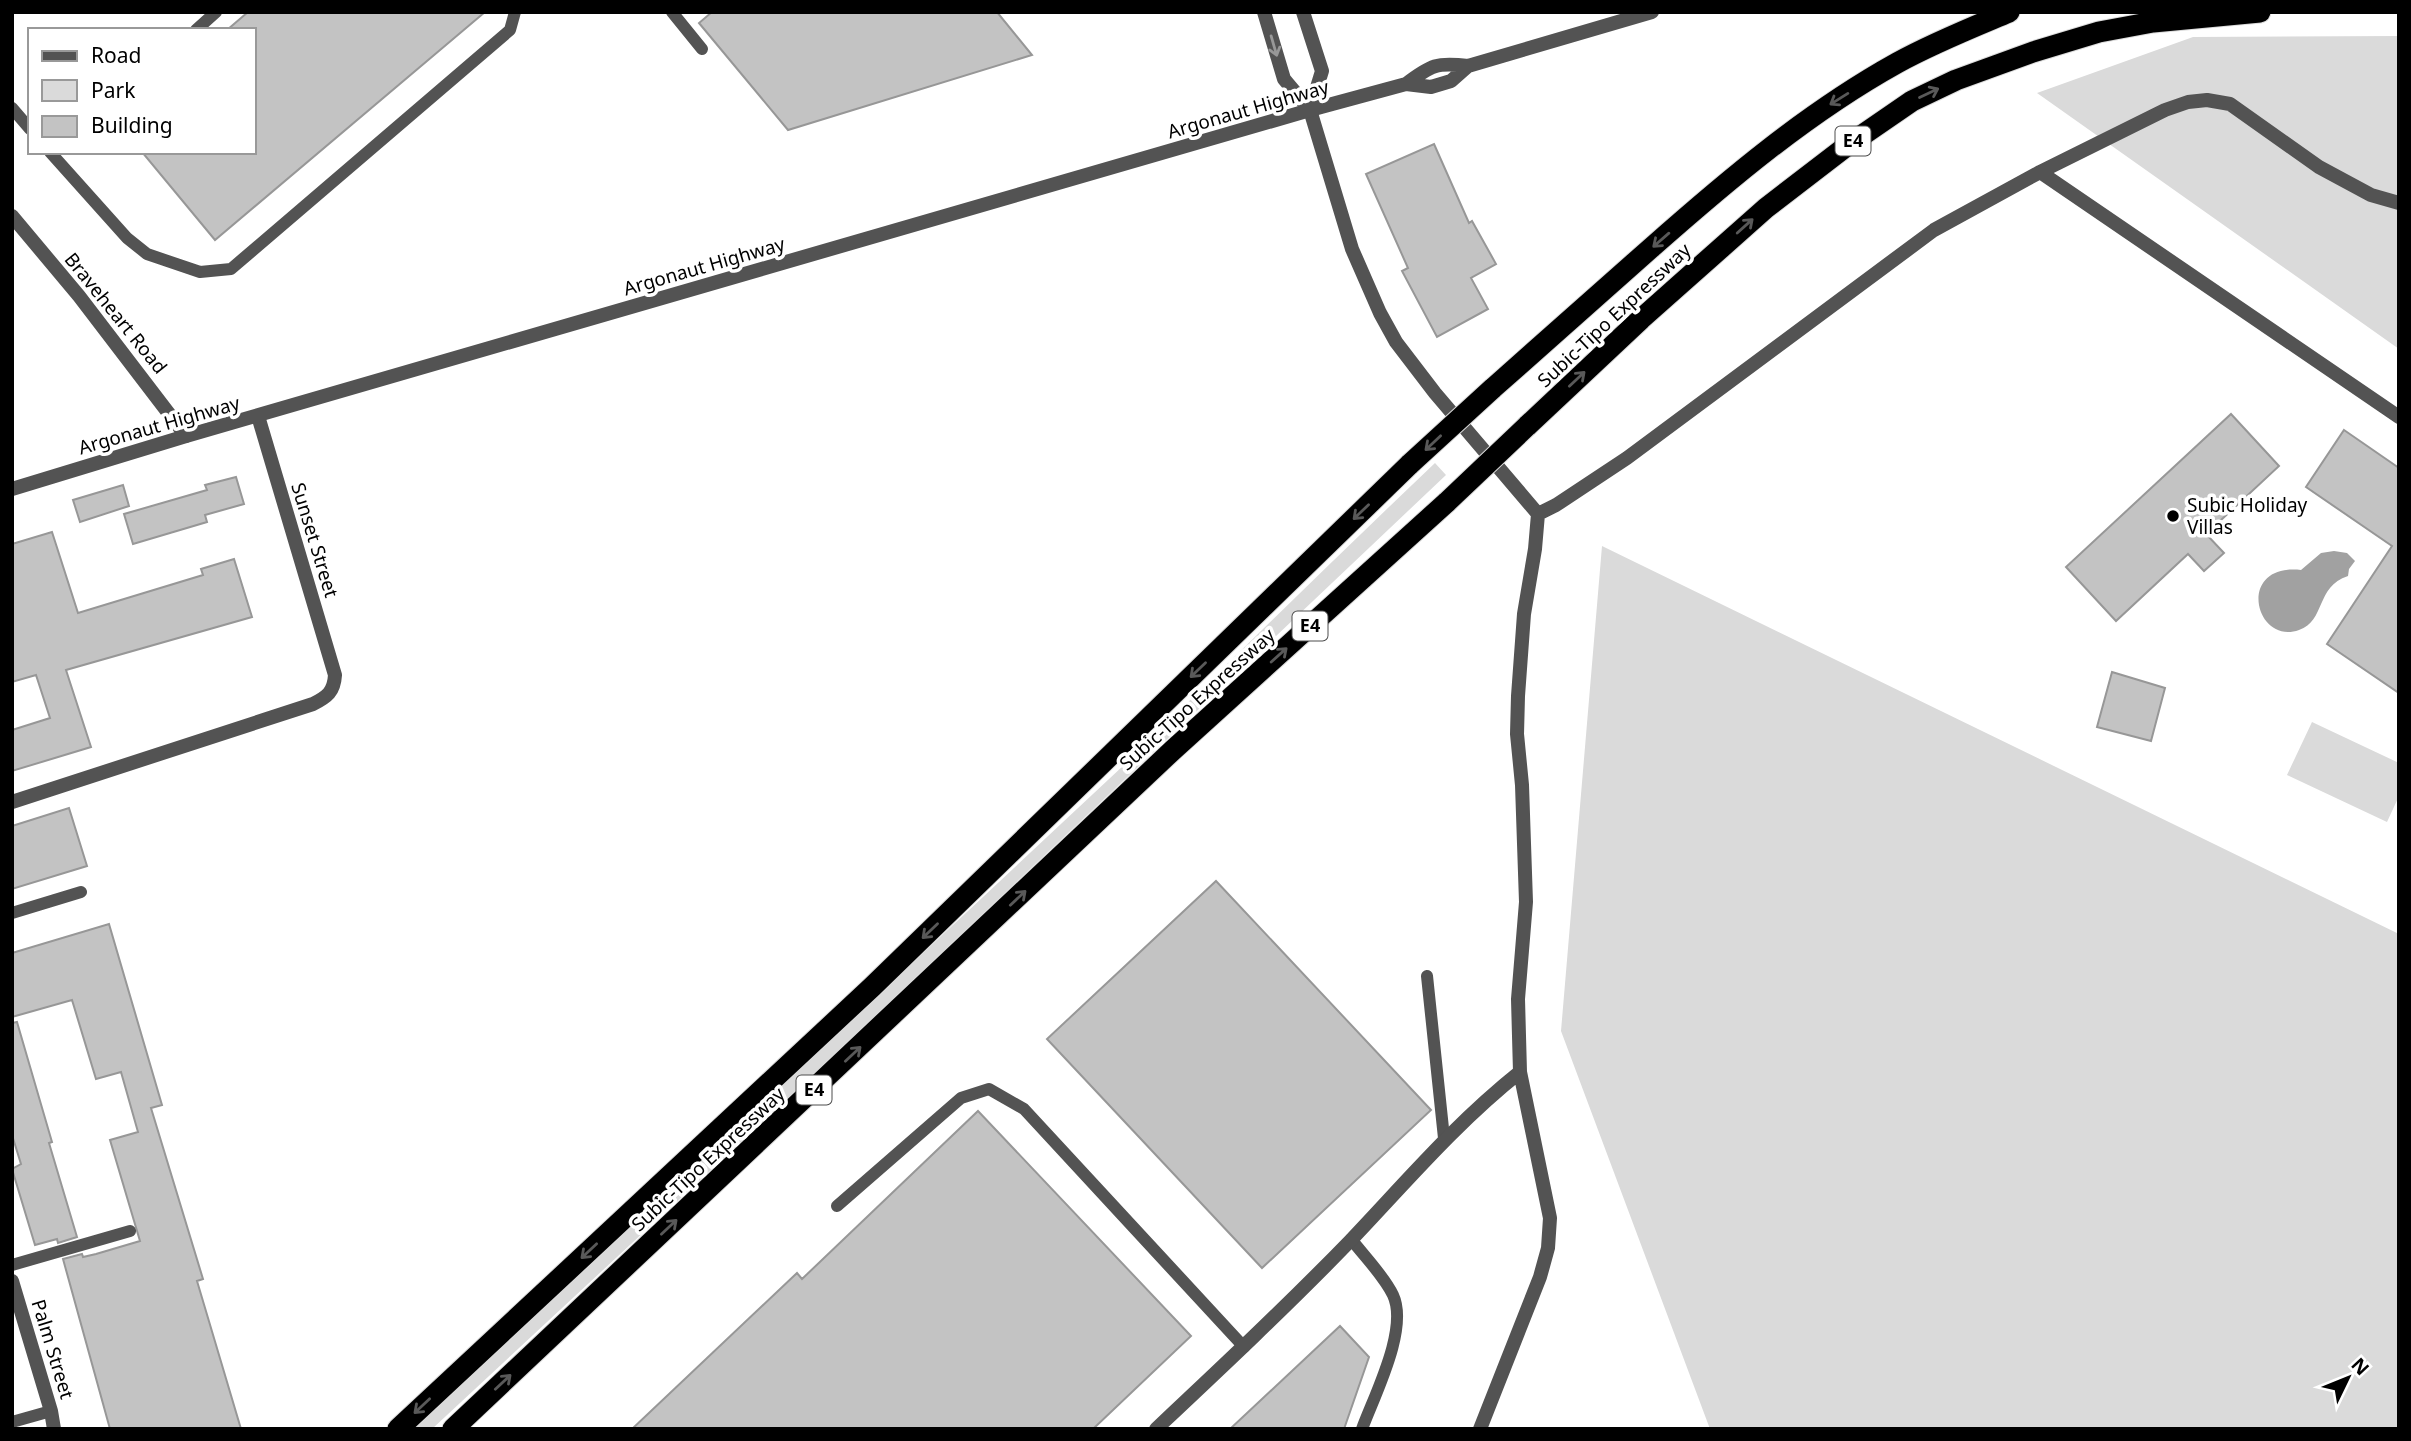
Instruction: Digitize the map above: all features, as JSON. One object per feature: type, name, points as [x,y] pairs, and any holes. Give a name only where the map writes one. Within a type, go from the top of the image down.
[{"type":"highway","name":"Subic-Tipo Expressway","points":[[398,1429],[872,988],[1410,464],[1694,210],[1769,148],[1824,108],[1896,63],[2009,12]]},
{"type":"highway","name":"Subic-Tipo Expressway","points":[[453,1429],[1173,750],[1447,502],[1641,319],[1766,208],[1848,145],[1912,101],[1956,80],[2099,32],[2153,22],[2260,12]]},
{"type":"street","points":[[1264,12],[1284,79],[1310,110],[1352,249],[1380,313],[1396,342],[1435,393],[1538,514],[1524,614],[1518,696],[1517,734],[1524,823],[1526,902],[1518,999],[1520,1072],[1550,1218],[1548,1248],[1540,1277],[1480,1429]]},
{"type":"street","points":[[1303,12],[1322,71],[1310,110]]},
{"type":"street","name":"Argonaut Highway","points":[[12,489],[186,436],[1406,84],[1426,69],[1446,63],[1468,66],[1652,12]]},
{"type":"street","points":[[1538,514],[1627,458],[1934,230],[2040,172],[2165,110],[2188,102],[2207,100],[2230,104],[2319,167],[2371,195],[2399,203]]},
{"type":"street","points":[[2040,172],[2399,416]]},
{"type":"street","name":"Braveheart Road","points":[[12,216],[79,296],[186,436]]},
{"type":"street","name":"Sunset Street","points":[[12,802],[313,704],[332,692],[335,675],[258,416]]},
{"type":"street","points":[[1156,1429],[1244,1347],[1351,1239],[1444,1138],[1520,1072]]},
{"type":"street","name":"Palm Street","points":[[12,1281],[54,1429]]},
{"type":"lane","points":[[198,28],[216,12]]},
{"type":"lane","points":[[52,154],[127,238],[147,254],[200,272],[231,268],[510,30],[515,12]]},
{"type":"lane","points":[[672,12],[702,49]]},
{"type":"lane","points":[[12,108],[28,126]]},
{"type":"lane","points":[[12,913],[81,892]]},
{"type":"lane","points":[[1427,976],[1444,1138]]},
{"type":"lane","points":[[838,1206],[961,1098],[989,1089],[1024,1109],[1244,1347]]},
{"type":"lane","points":[[12,1265],[130,1231]]},
{"type":"lane","points":[[1351,1239],[1392,1294],[1397,1307],[1397,1322],[1387,1361],[1362,1429]]},
{"type":"lane","points":[[12,1422],[51,1411]]},
{"type":"green space","points":[[2399,36],[2399,349],[2037,93],[2193,37]]},
{"type":"green space","points":[[1435,463],[1446,475],[801,1086],[432,1429],[414,1429],[1124,765]]},
{"type":"green space","points":[[1602,546],[2399,934],[2399,1429],[1710,1429],[1561,1031]]},
{"type":"green space","points":[[2312,722],[2399,763],[2399,796],[2387,822],[2287,775]]},
{"type":"shaded area","points":[[2321,553],[2347,553],[2355,561],[2348,576],[2330,588],[2308,626],[2284,632],[2271,626],[2263,616],[2259,603],[2260,590],[2267,579],[2280,571],[2301,570]]},
{"type":"building","points":[[248,12],[485,12],[215,240],[144,154],[256,154],[256,28],[229,28]]},
{"type":"building","points":[[712,12],[997,12],[1032,55],[788,130],[699,23]]},
{"type":"building","points":[[1434,144],[1469,223],[1472,221],[1496,264],[1471,278],[1488,309],[1437,337],[1402,271],[1408,268],[1366,174]]},
{"type":"building","name":"Subic Holiday Villas","points":[[2231,414],[2279,466],[2206,534],[2224,553],[2204,571],[2188,554],[2116,621],[2066,567]]},
{"type":"building","points":[[2344,430],[2399,468],[2399,693],[2327,644],[2392,546],[2306,487]]},
{"type":"building","points":[[236,477],[244,504],[205,515],[207,522],[133,544],[124,514],[207,490],[205,485]]},
{"type":"building","points":[[123,485],[129,506],[80,522],[73,500]]},
{"type":"building","points":[[52,532],[78,613],[203,575],[201,569],[234,559],[252,617],[66,670],[91,747],[12,771],[12,730],[50,718],[36,675],[12,682],[12,544]]},
{"type":"building","points":[[2112,672],[2165,688],[2151,741],[2097,727]]},
{"type":"building","points":[[69,808],[87,866],[12,889],[12,826]]},
{"type":"building","points":[[1216,881],[1431,1110],[1262,1268],[1047,1039]]},
{"type":"building","points":[[109,924],[162,1105],[151,1108],[203,1279],[197,1281],[241,1429],[110,1429],[63,1259],[96,1254],[140,1241],[110,1140],[138,1132],[121,1072],[96,1079],[72,1000],[12,1017],[12,953]]},
{"type":"building","points":[[17,1022],[77,1237],[58,1243],[57,1239],[35,1245],[12,1169],[21,1164],[12,1135],[12,1023]]},
{"type":"building","points":[[978,1111],[1191,1336],[1093,1429],[632,1429],[797,1273],[802,1279]]},
{"type":"building","points":[[1340,1326],[1369,1357],[1344,1429],[1230,1429]]},
{"type":"place","name":"Subic Holiday Villas","points":[[2173,516]]}]
